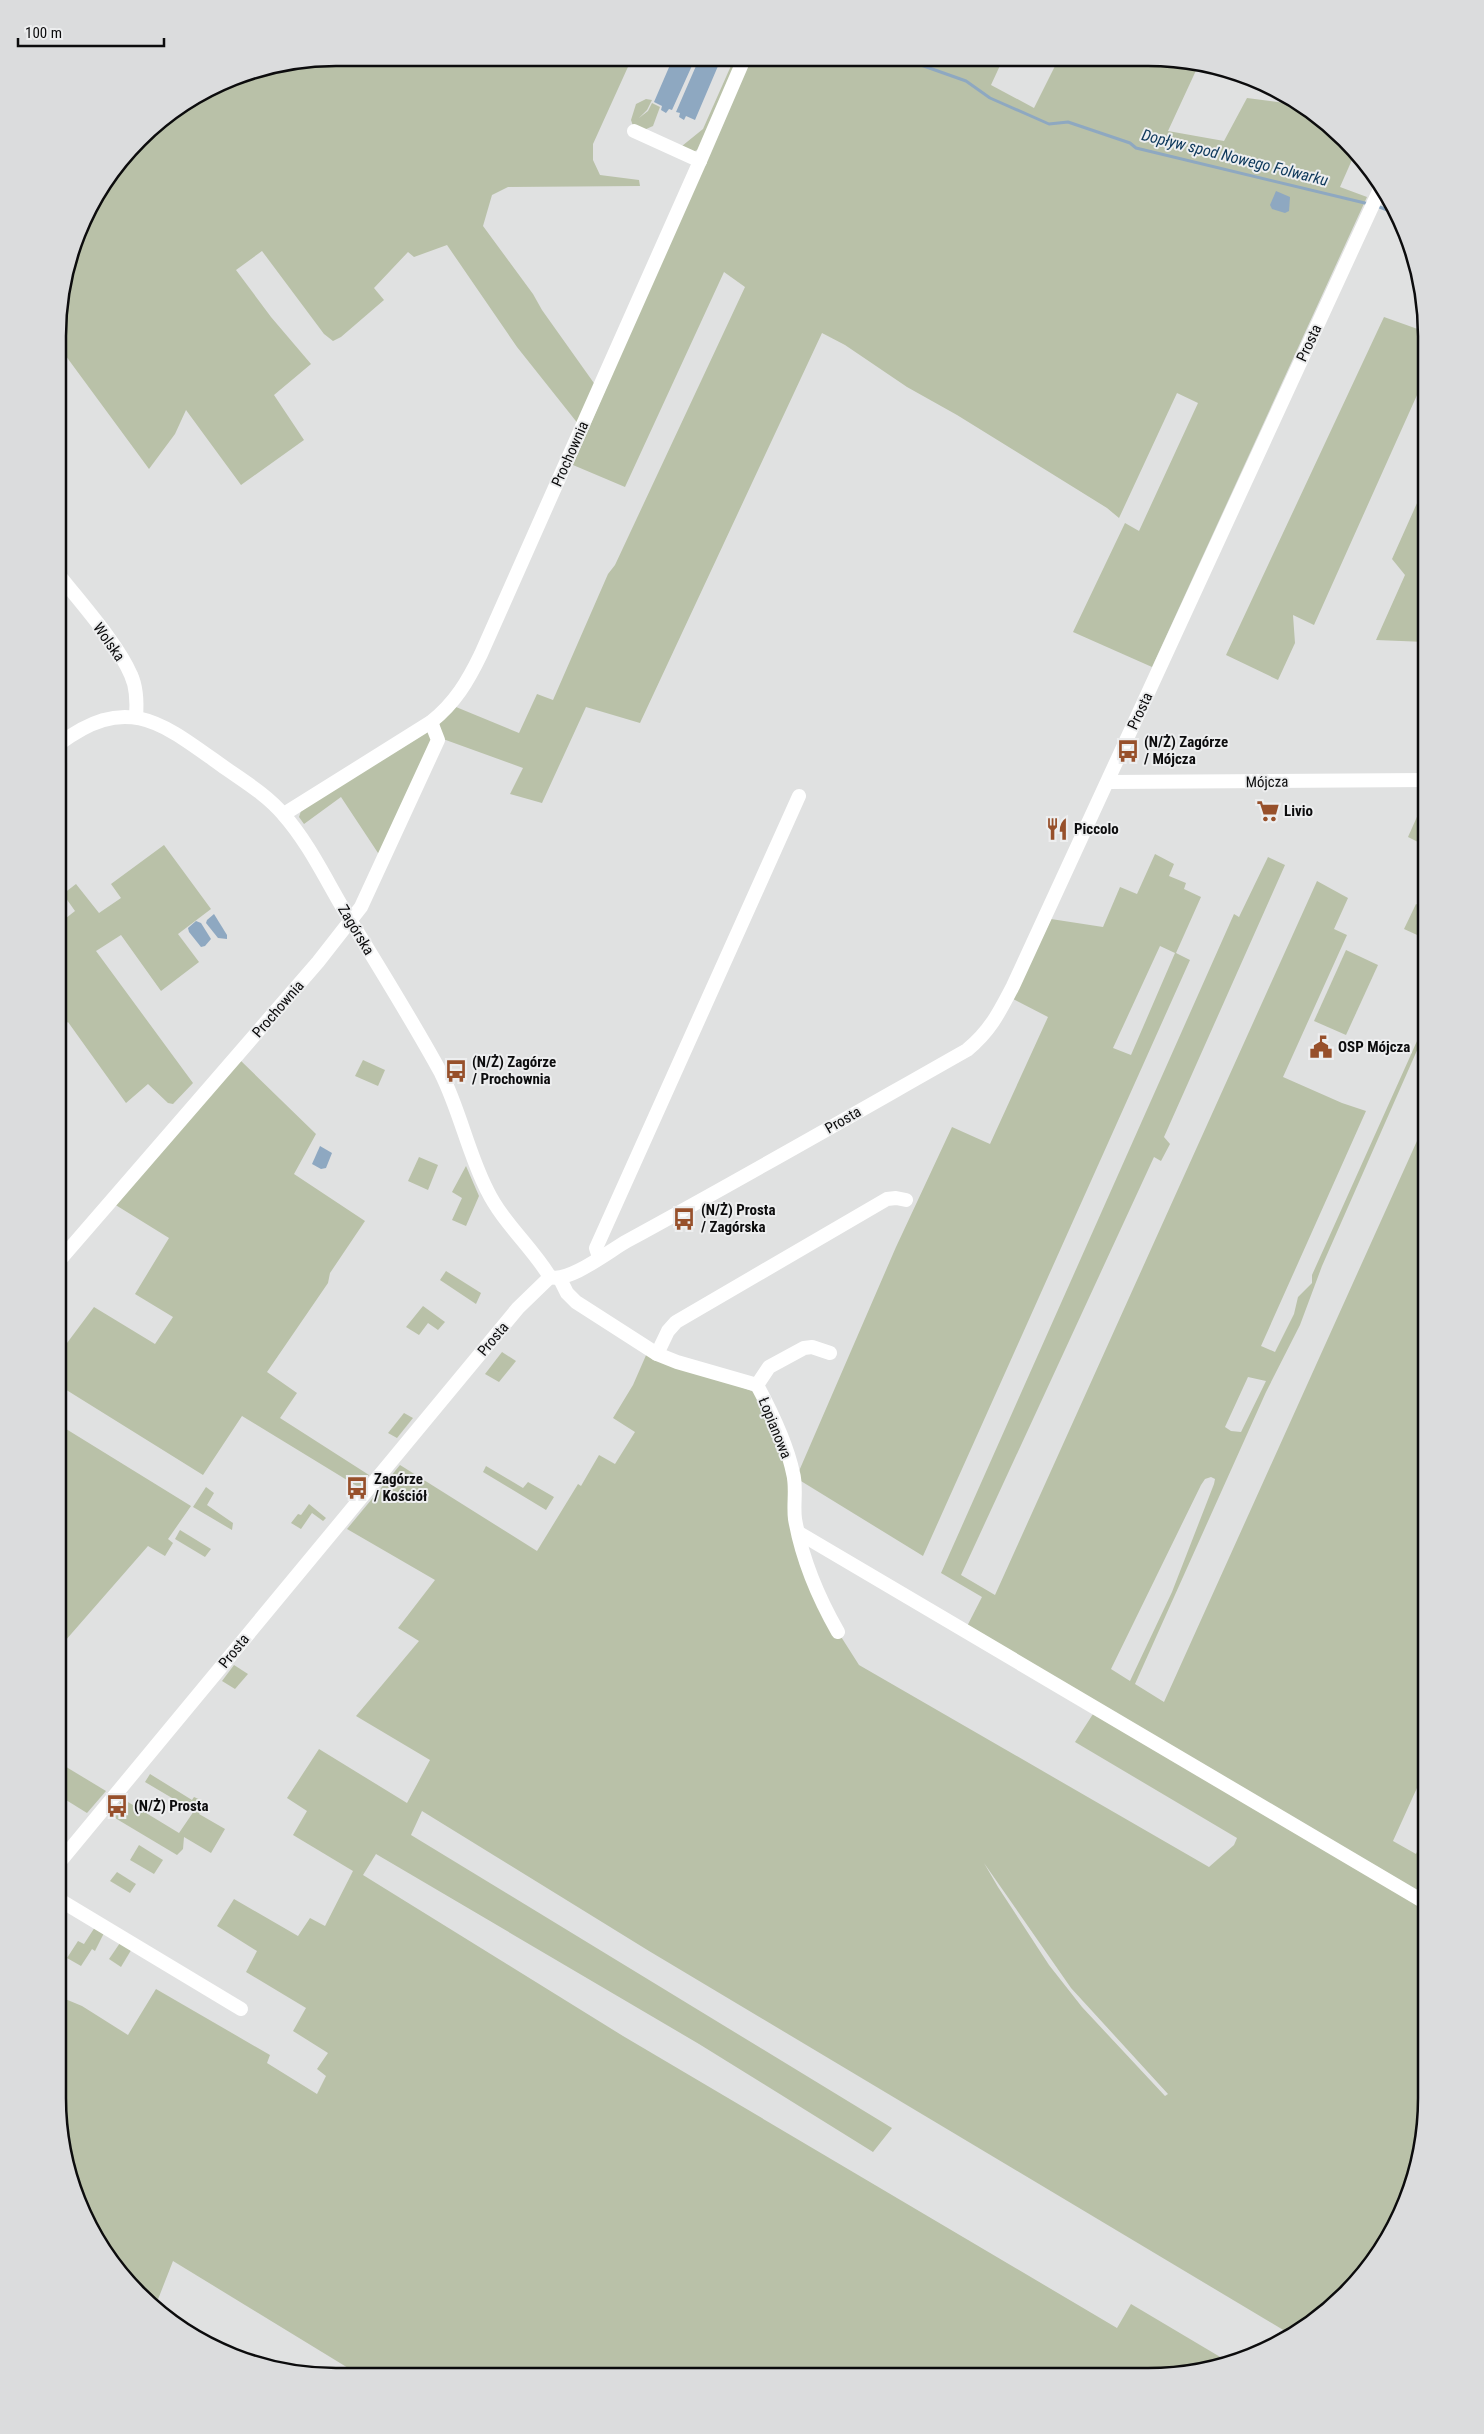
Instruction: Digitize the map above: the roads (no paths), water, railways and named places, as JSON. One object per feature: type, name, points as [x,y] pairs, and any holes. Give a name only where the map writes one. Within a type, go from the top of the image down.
[{"type":"street","name":"Prochownia","points":[[284,814],[432,722],[456,699],[472,673],[741,66]]},
{"type":"street","points":[[634,132],[700,161]]},
{"type":"street","name":"Prosta","points":[[66,1854],[518,1308],[555,1278],[600,1257],[967,1050],[984,1036],[994,1023],[1013,986],[1375,199]]},
{"type":"street","name":"Wolska","points":[[66,583],[116,649],[132,676],[137,702],[136,717]]},
{"type":"street","name":"Zagórska","points":[[66,739],[101,720],[136,717],[154,722],[175,733],[262,795],[284,814],[441,1073],[457,1108],[474,1161],[487,1192],[512,1230],[555,1278]]},
{"type":"street","name":"Prochownia","points":[[66,1253],[318,962],[361,907],[438,740],[432,722]]},
{"type":"street","name":"Mójcza","points":[[1108,782],[1418,780]]},
{"type":"street","points":[[600,1257],[596,1248],[798,796]]},
{"type":"street","points":[[657,1354],[668,1331],[676,1322],[887,1200],[896,1198],[906,1200]]},
{"type":"street","name":"Łopianowa","points":[[555,1278],[576,1302],[657,1354],[677,1362],[757,1385],[770,1410],[794,1474],[794,1503],[799,1533],[810,1574],[823,1606],[838,1632]]},
{"type":"street","points":[[757,1385],[769,1367],[804,1348],[812,1347],[830,1353]]},
{"type":"street","points":[[799,1533],[1418,1898]]},
{"type":"street","points":[[66,1904],[241,2009]]},
{"type":"water","points":[[670,66],[692,66],[672,110],[669,109],[666,113],[661,110],[662,106],[654,102]]},
{"type":"water","points":[[696,66],[718,66],[695,120],[686,116],[684,120],[679,117],[680,113],[676,112]]},
{"type":"water","points":[[1276,191],[1290,197],[1289,211],[1285,213],[1272,209],[1270,205]]},
{"type":"water","points":[[214,914],[227,935],[227,939],[218,938],[206,923]]},
{"type":"water","points":[[196,921],[201,923],[211,939],[205,946],[201,947],[189,932],[188,928]]},
{"type":"water","points":[[320,1146],[332,1153],[326,1168],[321,1169],[312,1164]]},
{"type":"waterway","name":"Dopływ spod Nowego Folwarku","points":[[924,66],[966,81],[990,98],[1049,124],[1068,122],[1130,143],[1136,148],[1369,204]]},
{"type":"waterway","name":"Dopływ spod Nowego Folwarku","points":[[1377,206],[1386,210]]},
{"type":"place","name":"(N/Ż) Zagórze / Mójcza","points":[[1128,751]]},
{"type":"place","name":"Livio","points":[[1268,811]]},
{"type":"place","name":"Piccolo","points":[[1057,829]]},
{"type":"place","name":"OSP Mójcza","points":[[1321,1047]]},
{"type":"place","name":"(N/Ż) Zagórze / Prochownia","points":[[456,1071]]},
{"type":"place","name":"(N/Ż) Prosta / Zagórska","points":[[684,1219]]},
{"type":"place","name":"Zagórze / Kościół","points":[[357,1488]]},
{"type":"place","name":"(N/Ż) Prosta","points":[[117,1806]]}]
